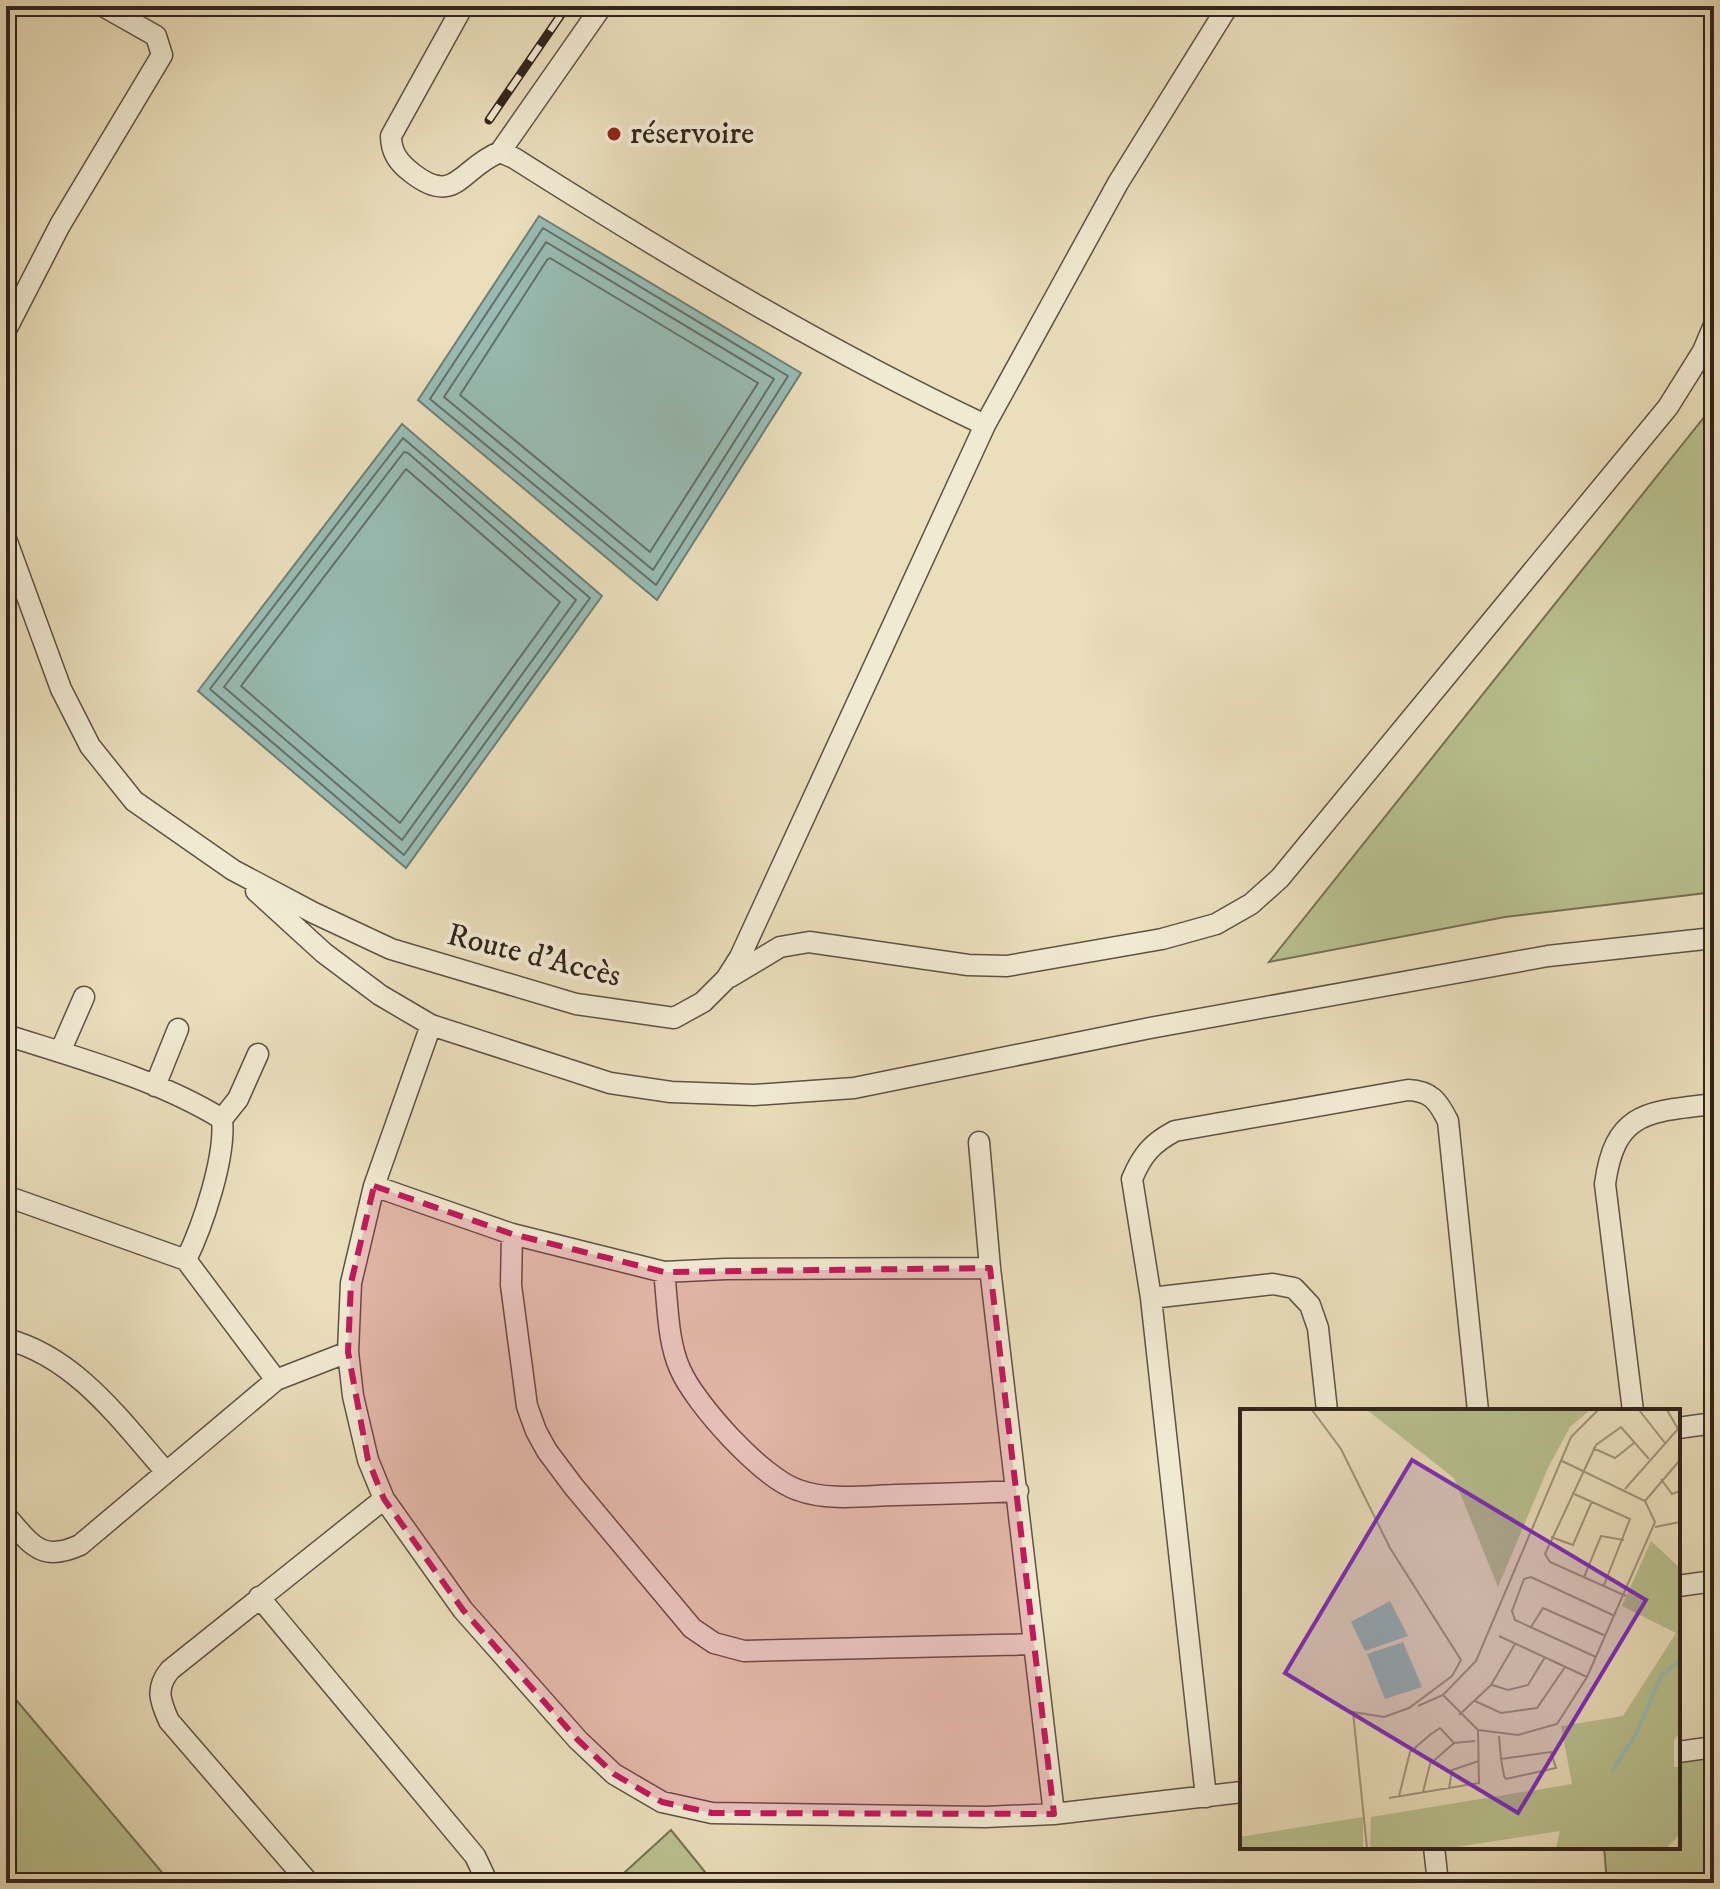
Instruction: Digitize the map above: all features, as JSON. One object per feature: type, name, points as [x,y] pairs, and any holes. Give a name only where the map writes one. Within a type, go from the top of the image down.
[{"type":"street","points":[[6,330],[60,225],[162,55],[156,36],[103,6]]},
{"type":"street","points":[[463,6],[391,136],[391,150],[403,166],[436,188],[452,186],[483,159],[500,152],[602,6]]},
{"type":"street","name":"Route d'Accès","points":[[7,546],[61,689],[90,746],[134,801],[233,870],[391,949],[576,1004],[674,1018],[703,1002],[726,979],[740,957],[985,425],[1118,183],[1228,6]]},
{"type":"street","points":[[500,152],[717,284],[898,384],[985,425]]},
{"type":"street","points":[[726,979],[780,947],[809,942],[968,965],[1007,966],[1162,939],[1216,924],[1251,904],[1280,878],[1668,407],[1703,351],[1714,325]]},
{"type":"street","points":[[233,870],[324,953],[380,995],[431,1025],[610,1083],[671,1092],[754,1095],[854,1088],[1150,1028],[1532,959],[1714,938]]},
{"type":"street","points":[[60,1052],[84,997]]},
{"type":"street","points":[[431,1025],[374,1186],[351,1283],[348,1352],[353,1396],[368,1460],[384,1499],[463,1610],[578,1740],[614,1774],[662,1802],[712,1813],[985,1817],[1054,1814],[1240,1792]]},
{"type":"street","points":[[155,1086],[178,1029]]},
{"type":"street","points":[[6,1035],[155,1086],[222,1119]]},
{"type":"street","points":[[186,1260],[197,1237],[224,1140],[222,1119],[238,1099],[258,1054]]},
{"type":"street","points":[[1206,1797],[1151,1298],[1132,1179],[1149,1148],[1175,1131],[1408,1090],[1423,1091],[1439,1102],[1448,1121],[1478,1409]]},
{"type":"street","points":[[1633,1409],[1605,1184],[1609,1156],[1618,1138],[1634,1120],[1660,1111],[1714,1104]]},
{"type":"street","points":[[979,1142],[990,1268],[1054,1814]]},
{"type":"street","points":[[374,1186],[512,1234],[664,1272],[990,1268]]},
{"type":"street","points":[[6,1196],[186,1260],[276,1380]]},
{"type":"street","points":[[512,1234],[511,1285],[527,1406],[536,1431],[574,1487],[692,1628],[714,1643],[744,1651],[1034,1644]]},
{"type":"street","points":[[664,1272],[673,1350],[692,1390],[717,1423],[762,1469],[795,1490],[845,1497],[1018,1491]]},
{"type":"street","points":[[1151,1298],[1273,1284],[1294,1288],[1310,1305],[1318,1328],[1327,1409]]},
{"type":"street","points":[[6,1339],[70,1371],[99,1396],[166,1472]]},
{"type":"street","points":[[6,1516],[39,1551],[52,1554],[80,1545],[276,1380],[348,1352]]},
{"type":"street","points":[[1680,1428],[1714,1423]]},
{"type":"street","points":[[309,1883],[169,1721],[160,1702],[160,1685],[170,1670],[384,1499]]},
{"type":"street","points":[[1680,1586],[1714,1581]]},
{"type":"street","points":[[259,1597],[475,1856],[484,1875],[480,1883]]},
{"type":"street","points":[[1680,1752],[1714,1747]]},
{"type":"street","points":[[1434,1849],[1438,1883]]},
{"type":"highlighted area","points":[[374,1186],[512,1234],[664,1272],[990,1268],[1054,1814],[712,1813],[662,1802],[614,1774],[578,1740],[463,1610],[384,1499],[368,1460],[348,1352],[351,1283]]},
{"type":"green space","points":[[1714,398],[1714,892],[1505,917],[1269,962],[1705,416]]},
{"type":"green space","points":[[6,1688],[171,1883],[6,1883]]},
{"type":"green space","points":[[1714,1751],[1714,1883],[1607,1883],[1604,1849],[1680,1849],[1680,1756]]},
{"type":"green space","points":[[671,1830],[714,1883],[613,1883]]},
{"type":"water","points":[[539,216],[801,373],[657,600],[418,400]]},
{"type":"water","points":[[402,424],[602,596],[406,868],[198,691]]},
{"type":"railway","points":[[489,120],[567,6]]},
{"type":"place","name":"réservoire","points":[[614,134]]}]
